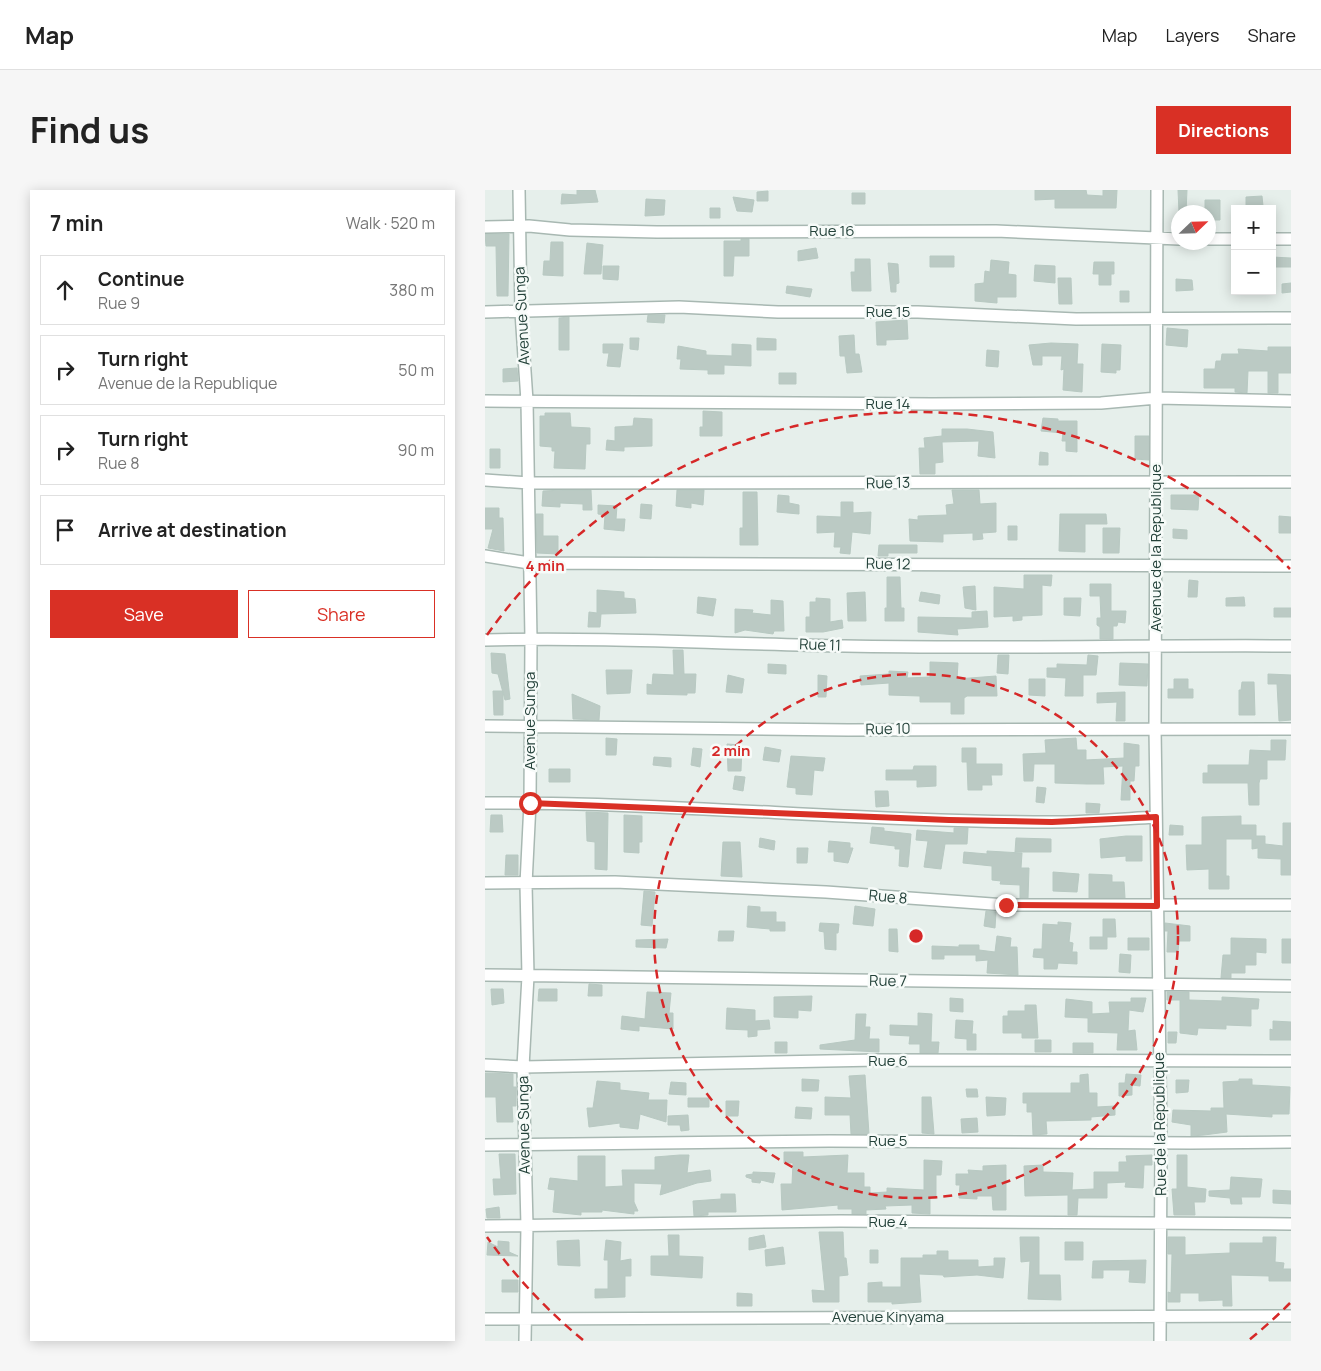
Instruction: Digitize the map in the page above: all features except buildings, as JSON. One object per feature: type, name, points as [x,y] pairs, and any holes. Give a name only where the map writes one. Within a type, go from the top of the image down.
[{"type":"street","name":"Avenue Sunga","points":[[519,190],[521,312],[527,401],[531,639],[530,803],[526,884],[528,976],[523,1067],[523,1144],[527,1226],[525,1341]]},
{"type":"street","name":"Avenue de la Republique","points":[[1157,190],[1155,728],[1157,906]]},
{"type":"street","name":"Rue 16","points":[[485,227],[519,226],[657,232],[1005,231],[1171,239]]},
{"type":"street","points":[[1216,239],[1231,239]]},
{"type":"street","points":[[1276,239],[1291,239]]},
{"type":"street","name":"Rue 15","points":[[485,312],[679,307],[778,312],[918,312],[1076,320],[1291,318]]},
{"type":"street","name":"Rue 14","points":[[485,400],[933,404],[1101,403],[1157,398],[1291,401]]},
{"type":"street","name":"Rue 13","points":[[485,480],[529,483],[1291,482]]},
{"type":"street","name":"Rue 12","points":[[485,556],[529,563],[1291,566]]},
{"type":"street","name":"Rue 11","points":[[485,640],[531,639],[947,647],[1291,646]]},
{"type":"street","name":"Rue 10","points":[[485,726],[847,730],[1291,729]]},
{"type":"street","points":[[485,803],[530,803],[949,820],[1052,822],[1156,817]]},
{"type":"street","name":"Rue 8","points":[[485,883],[607,882],[826,892],[1006,905],[1291,905]]},
{"type":"street","name":"Rue de la Republique","points":[[1157,906],[1161,1142],[1160,1341]]},
{"type":"street","name":"Rue 7","points":[[485,976],[1291,986]]},
{"type":"street","name":"Rue 6","points":[[485,1065],[523,1067],[878,1060],[1046,1062],[1159,1059],[1291,1061]]},
{"type":"street","name":"Rue 5","points":[[485,1144],[819,1141],[1291,1142]]},
{"type":"street","name":"Rue 4","points":[[485,1226],[840,1221],[1291,1224]]},
{"type":"street","name":"Avenue Kinyama","points":[[485,1318],[525,1320],[1160,1315],[1291,1316]]},
{"type":"route","points":[[530,803],[707,808],[773,813],[949,820],[1052,822],[1156,817],[1157,906],[1006,905]]}]
